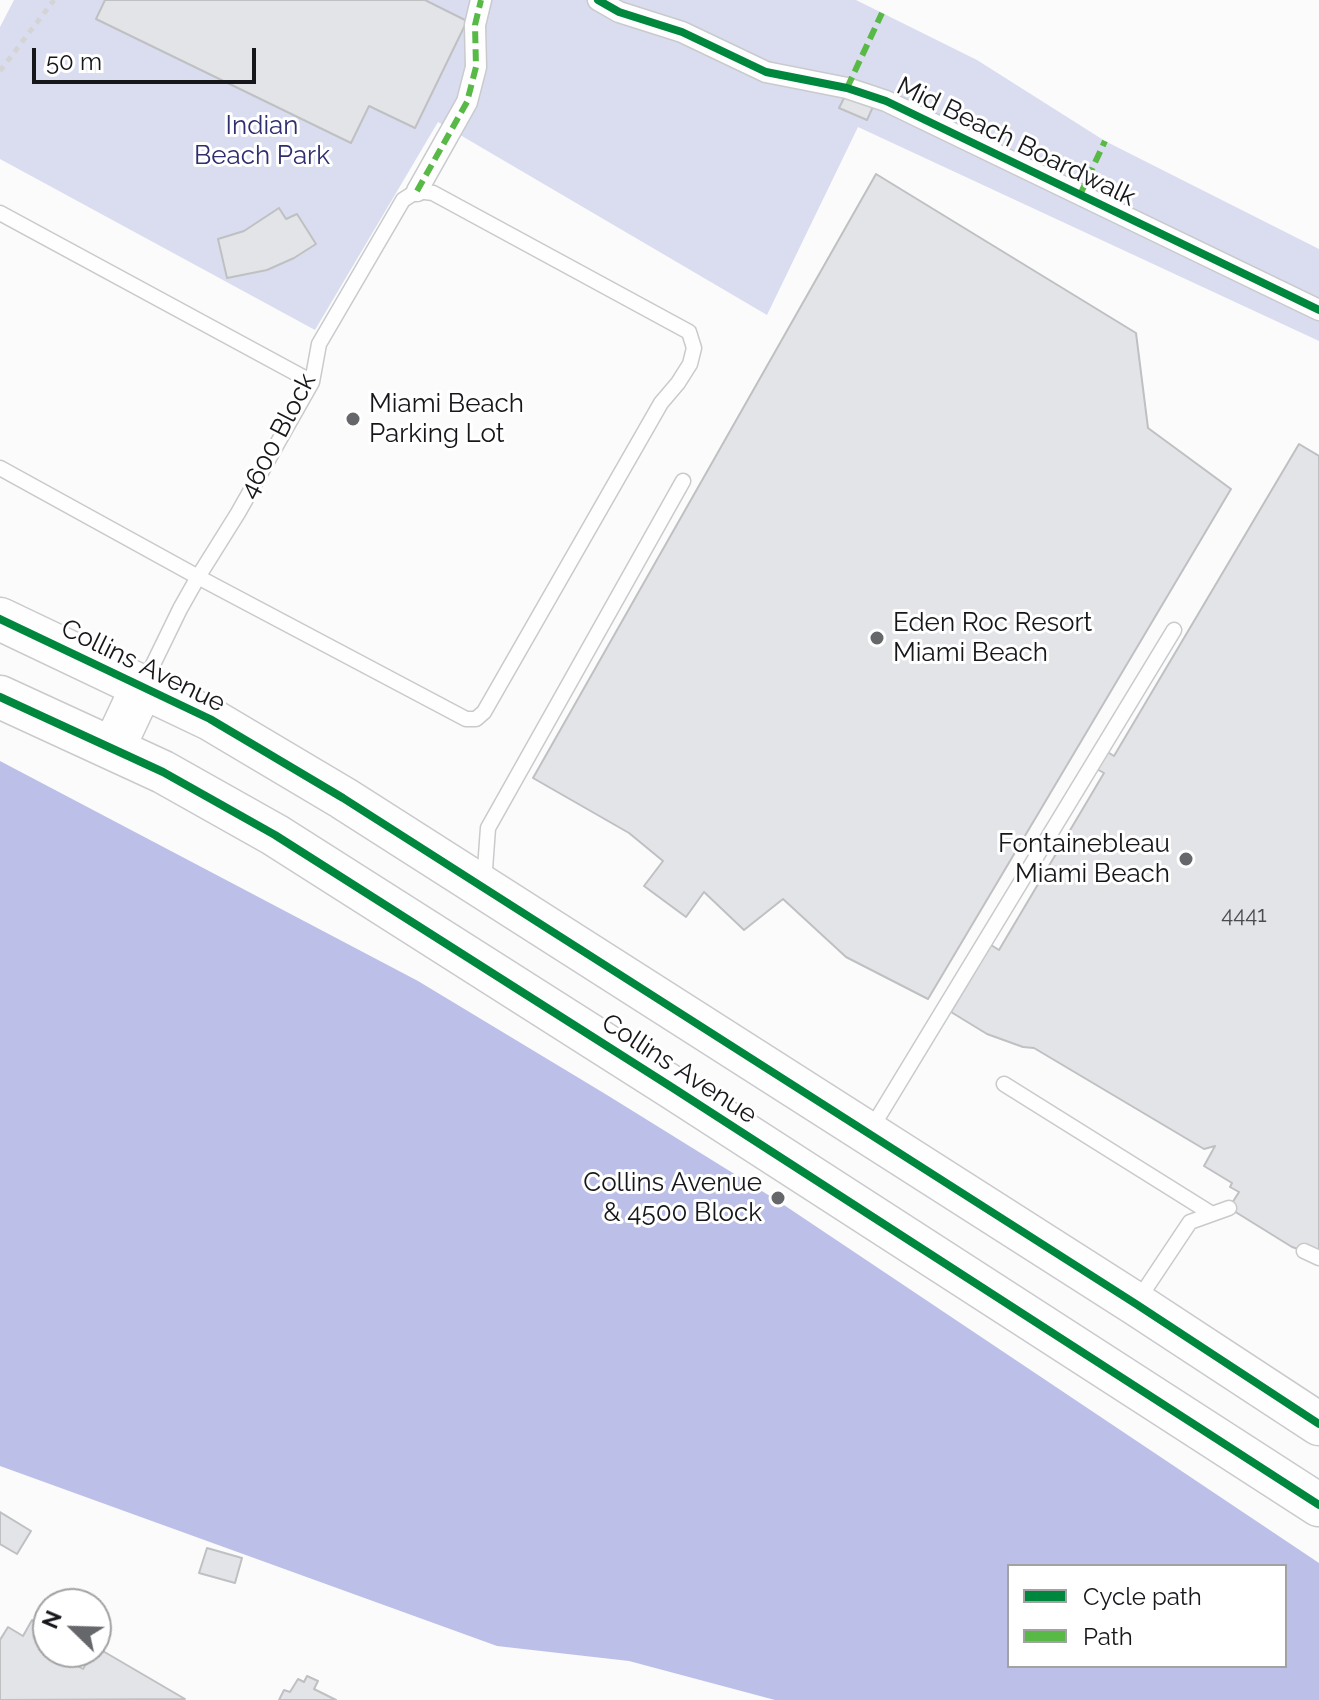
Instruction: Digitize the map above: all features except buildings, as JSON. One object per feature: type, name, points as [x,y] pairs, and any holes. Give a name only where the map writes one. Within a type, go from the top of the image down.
[{"type":"main road","name":"Collins Avenue","points":[[0,619],[143,685],[271,754],[484,887],[1319,1424]]},
{"type":"main road","points":[[113,749],[143,685]]},
{"type":"main road","name":"Collins Avenue","points":[[0,697],[163,772],[220,803],[449,944],[1319,1505]]},
{"type":"main road","points":[[449,944],[484,887]]},
{"type":"street","points":[[417,191],[467,102],[476,67],[475,25],[481,0]]},
{"type":"street","name":"Mid Beach Boardwalk","points":[[598,0],[619,12],[682,32],[766,72],[847,88],[886,101],[1319,310]]},
{"type":"lane","name":"4600 Block","points":[[143,685],[180,609],[312,382],[319,344],[403,200],[417,191]]},
{"type":"lane","points":[[0,468],[466,719],[476,719],[484,712],[661,403],[690,364],[694,348],[689,332],[433,193],[417,191]]},
{"type":"lane","points":[[0,213],[312,382]]},
{"type":"lane","points":[[484,887],[488,828],[683,481]]},
{"type":"lane","points":[[868,1133],[1174,630]]},
{"type":"lane","points":[[1004,1084],[1212,1214]]},
{"type":"lane","points":[[1136,1304],[1190,1222],[1229,1208]]},
{"type":"lane","points":[[1304,1251],[1319,1258]]},
{"type":"path","points":[[0,71],[54,0]]},
{"type":"green space","name":"Indian Beach Park","points":[[14,0],[856,0],[977,60],[1105,141],[1319,249],[1319,341],[858,127],[767,315],[438,122],[315,330],[0,159],[0,27]]},
{"type":"water","points":[[0,761],[418,981],[607,1095],[778,1201],[1319,1563],[1319,1700],[775,1700],[629,1661],[497,1646],[0,1466]]},
{"type":"marked path","points":[[417,191],[467,102],[476,67],[475,25],[481,0]]},
{"type":"marked path","points":[[847,88],[882,13]]},
{"type":"marked path","points":[[1080,195],[1105,141]]},
{"type":"cycle path","points":[[598,0],[619,12],[682,32],[766,72],[847,88],[886,101],[1319,310]]},
{"type":"cycle path","points":[[0,619],[210,719],[343,798],[1319,1424]]},
{"type":"cycle path","points":[[0,697],[163,772],[275,835],[1319,1505]]},
{"type":"place","name":"Miami Beach Parking Lot","points":[[353,419]]},
{"type":"place","name":"Eden Roc Resort Miami Beach","points":[[877,638]]},
{"type":"place","name":"Fontainebleau Miami Beach","points":[[1186,859]]},
{"type":"place","name":"Collins Avenue & 4500 Block","points":[[778,1198]]}]
